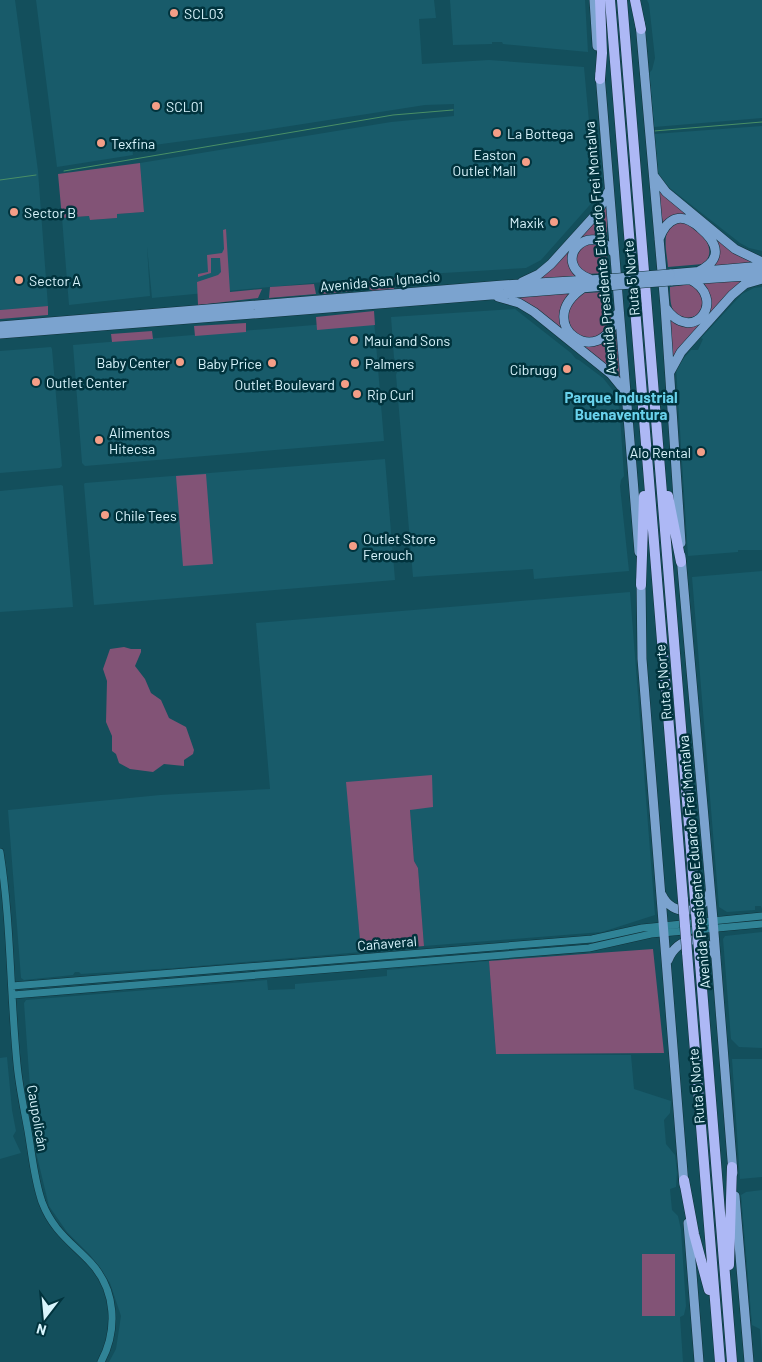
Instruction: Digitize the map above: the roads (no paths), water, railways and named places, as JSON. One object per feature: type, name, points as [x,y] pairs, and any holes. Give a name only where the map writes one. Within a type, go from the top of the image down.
[{"type":"highway","points":[[600,0],[602,53],[600,80]]},
{"type":"highway","name":"Ruta 5 Norte","points":[[610,0],[720,1362]]},
{"type":"highway","name":"Ruta 5 Norte","points":[[622,0],[732,1362]]},
{"type":"highway","points":[[637,0],[641,29]]},
{"type":"highway","points":[[657,428],[681,562]]},
{"type":"highway","points":[[641,585],[646,440]]},
{"type":"highway","points":[[727,1304],[732,1167]]},
{"type":"highway","points":[[684,1180],[694,1234],[716,1317]]},
{"type":"main road","name":"Avenida Presidente Eduardo Frei Montalva","points":[[594,0],[641,585],[642,659],[699,1362]]},
{"type":"main road","name":"Avenida Presidente Eduardo Frei Montalva","points":[[641,29],[665,306],[681,562],[714,924],[748,1362]]},
{"type":"main road","points":[[652,171],[664,189],[735,249],[746,256],[762,262]]},
{"type":"main road","points":[[517,284],[535,276],[551,264],[600,209],[609,188]]},
{"type":"main road","points":[[659,239],[668,223],[676,219],[690,221],[704,231],[714,243],[715,255],[707,266],[697,272]]},
{"type":"main road","points":[[602,282],[581,275],[575,268],[572,256],[576,248],[585,241],[595,240],[605,244],[614,253]]},
{"type":"main road","name":"Avenida San Ignacio","points":[[347,302],[490,295],[517,284],[602,282],[670,277],[697,272],[762,266]]},
{"type":"main road","name":"Avenida San Ignacio","points":[[670,277],[690,280],[762,274]]},
{"type":"main road","points":[[670,374],[681,352],[732,295],[746,284],[762,279]]},
{"type":"main road","points":[[665,306],[673,317],[681,322],[694,322],[703,316],[707,305],[707,297],[699,285],[690,280]]},
{"type":"main road","name":"Avenida San Ignacio","points":[[0,334],[12,329],[503,289],[583,288],[602,282]]},
{"type":"main road","points":[[583,288],[570,299],[564,311],[566,328],[577,338],[591,342],[604,338],[613,325],[618,306]]},
{"type":"main road","points":[[490,295],[513,301],[529,308],[611,374],[625,392]]},
{"type":"main road","name":"Avenida San Ignacio","points":[[0,326],[12,329]]},
{"type":"main road","points":[[662,895],[671,907],[686,911],[694,910],[701,906],[710,891]]},
{"type":"main road","points":[[667,962],[675,947],[684,941],[692,940],[709,946],[716,960]]},
{"type":"street","name":"Caupolicán","points":[[0,852],[19,1080],[41,1197],[49,1218],[56,1229],[94,1267],[103,1280],[110,1296],[112,1326],[108,1347],[101,1362]]},
{"type":"street","name":"Cañaveral","points":[[12,986],[592,939],[637,928],[664,929],[714,924],[762,916]]},
{"type":"street","name":"Cañaveral","points":[[714,924],[762,924]]},
{"type":"street","name":"Cañaveral","points":[[13,995],[589,948],[664,929]]},
{"type":"waterway","points":[[64,171],[393,115],[453,110]]},
{"type":"waterway","points":[[654,131],[762,122]]},
{"type":"waterway","points":[[0,180],[36,175]]},
{"type":"place","name":"SCL03","points":[[174,13]]},
{"type":"place","name":"SCL01","points":[[156,106]]},
{"type":"place","name":"La Bottega","points":[[497,133]]},
{"type":"place","name":"Texfina","points":[[101,143]]},
{"type":"place","name":"Easton Outlet Mall","points":[[526,162]]},
{"type":"place","name":"Sector B","points":[[14,212]]},
{"type":"place","name":"Maxik","points":[[554,222]]},
{"type":"place","name":"Sector A","points":[[19,280]]},
{"type":"place","name":"Maui and Sons","points":[[354,340]]},
{"type":"place","name":"Baby Center","points":[[180,362]]},
{"type":"place","name":"Baby Price","points":[[272,363]]},
{"type":"place","name":"Palmers","points":[[355,363]]},
{"type":"place","name":"Cibrugg","points":[[567,369]]},
{"type":"place","name":"Outlet Center","points":[[36,382]]},
{"type":"place","name":"Outlet Boulevard","points":[[345,384]]},
{"type":"place","name":"Rip Curl","points":[[357,394]]},
{"type":"place","name":"Alimentos Hitecsa","points":[[99,440]]},
{"type":"place","name":"Alo Rental","points":[[701,452]]},
{"type":"place","name":"Chile Tees","points":[[105,515]]},
{"type":"place","name":"Outlet Store Ferouch","points":[[353,546]]},
{"type":"district","name":"Parque Industrial Buenaventura","points":[[621,406]]}]
